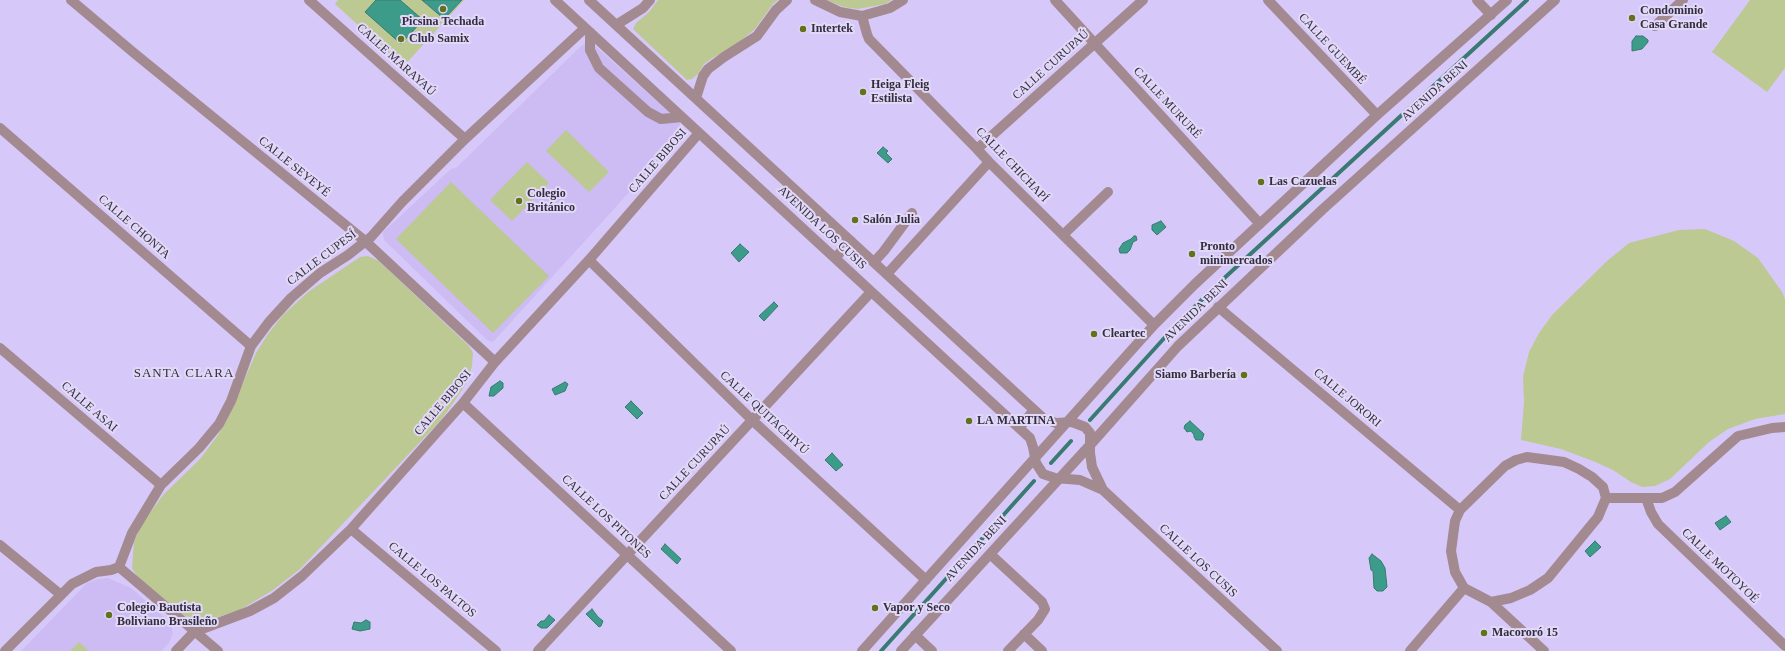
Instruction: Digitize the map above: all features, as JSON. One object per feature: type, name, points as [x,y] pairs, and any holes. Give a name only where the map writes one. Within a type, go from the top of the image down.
[{"type":"street","name":"CALLE SEYEYÉ","points":[[71,0],[134,54],[365,241],[495,362]]},
{"type":"street","name":"CALLE MARAYAÚ","points":[[309,0],[465,139]]},
{"type":"street","name":"AVENIDA LOS CUSIS","points":[[556,0],[1030,438],[1038,467],[1044,474],[1059,478]]},
{"type":"street","name":"AVENIDA LOS CUSIS","points":[[589,0],[1044,419],[1052,423],[1078,423],[1085,427],[1090,433],[1091,444]]},
{"type":"street","points":[[616,25],[643,8],[650,0]]},
{"type":"street","points":[[696,98],[703,76],[708,69],[757,36],[776,10],[788,0]]},
{"type":"street","points":[[815,0],[840,12],[862,16],[890,8],[903,0]]},
{"type":"street","name":"CALLE MURURÉ","points":[[1055,0],[1260,224]]},
{"type":"street","name":"CALLE CURUPAÚ","points":[[977,148],[1143,0]]},
{"type":"street","name":"CALLE GUEMBÉ","points":[[1268,0],[1377,115]]},
{"type":"street","points":[[1477,0],[1491,15]]},
{"type":"street","name":"AVENIDA BENI","points":[[862,651],[1154,325],[1377,115],[1507,0]]},
{"type":"street","name":"AVENIDA BENI","points":[[901,651],[1091,444],[1178,346],[1334,199],[1555,0]]},
{"type":"street","points":[[1655,26],[1683,0]]},
{"type":"street","name":"CALLE CHICHAPÍ","points":[[862,16],[870,39],[989,162],[1154,325]]},
{"type":"street","name":"CALLE CUPESÍ","points":[[119,567],[132,533],[160,485],[200,448],[219,424],[231,401],[251,346],[269,322],[291,298],[320,273],[365,241],[465,139],[588,30]]},
{"type":"street","points":[[588,30],[590,50],[599,68],[648,112],[661,119],[682,117]]},
{"type":"street","name":"CALLE CHONTA","points":[[0,128],[251,346]]},
{"type":"street","name":"CALLE BIBOSI","points":[[176,651],[194,632],[250,611],[274,598],[302,576],[351,529],[463,402],[495,362],[589,260],[700,132]]},
{"type":"street","points":[[887,274],[989,162]]},
{"type":"street","points":[[1063,235],[1108,192]]},
{"type":"street","points":[[874,262],[912,213]]},
{"type":"street","points":[[835,258],[852,241]]},
{"type":"street","name":"CALLE QUITACHIYÚ","points":[[589,260],[752,420],[926,580]]},
{"type":"street","name":"CALLE CURUPAÚ","points":[[538,651],[871,292]]},
{"type":"street","name":"CALLE JORORI","points":[[1218,307],[1460,510]]},
{"type":"street","name":"CALLE ASAI","points":[[0,348],[160,485]]},
{"type":"street","name":"CALLE LOS PITONES","points":[[463,402],[731,651]]},
{"type":"street","points":[[1019,428],[1034,410]]},
{"type":"street","points":[[1606,498],[1662,498],[1675,492],[1738,436],[1772,428],[1785,427]]},
{"type":"street","name":"CALLE LOS CUSIS","points":[[1091,444],[1090,453],[1092,467],[1103,490]]},
{"type":"street","points":[[1491,602],[1511,598],[1530,590],[1548,578],[1598,517],[1606,498],[1603,487],[1592,477],[1564,462],[1527,457],[1516,460],[1505,466],[1460,510],[1455,521],[1451,551],[1455,572],[1464,588],[1491,602],[1544,651]]},
{"type":"street","name":"CALLE LOS CUSIS","points":[[1059,478],[1080,480],[1103,490],[1277,651]]},
{"type":"street","name":"CALLE MOTOYOÉ","points":[[1646,498],[1651,512],[1658,524],[1785,646]]},
{"type":"street","name":"CALLE LOS PALTOS","points":[[351,529],[496,651]]},
{"type":"street","points":[[0,546],[60,594]]},
{"type":"street","points":[[990,554],[1042,602],[1044,606],[1044,613],[1008,651]]},
{"type":"street","points":[[5,651],[60,594],[72,584],[96,572],[111,570],[119,567],[218,651]]},
{"type":"street","points":[[1410,651],[1464,588]]},
{"type":"street","points":[[1024,634],[1042,651]]},
{"type":"street","points":[[915,635],[932,651]]},
{"type":"shaded area","name":"Club Samix","points":[[338,0],[464,0],[401,69],[392,61],[394,58],[335,4]]},
{"type":"shaded area","points":[[376,0],[400,0],[423,20],[401,44],[365,12]]},
{"type":"shaded area","name":"Picsina Techada","points":[[422,0],[462,0],[444,19]]},
{"type":"shaded area","points":[[658,0],[778,0],[773,4],[755,29],[732,48],[704,64],[698,74],[692,79],[687,80],[633,29],[636,23],[649,12]]},
{"type":"shaded area","points":[[826,0],[892,0],[885,4],[858,9],[844,7]]},
{"type":"shaded area","points":[[1750,0],[1785,0],[1785,68],[1767,92],[1712,52]]},
{"type":"shaded area","points":[[1636,36],[1643,36],[1648,40],[1648,42],[1642,49],[1632,51],[1632,41]]},
{"type":"shaded area","name":"Colegio Británico","points":[[585,44],[593,44],[680,122],[680,133],[664,154],[493,342],[487,340],[384,240],[383,232],[451,169],[456,168],[580,47]]},
{"type":"shaded area","points":[[566,130],[609,172],[589,192],[546,151]]},
{"type":"shaded area","points":[[883,147],[888,151],[886,153],[892,159],[888,163],[877,153]]},
{"type":"shaded area","points":[[527,162],[549,183],[512,221],[490,200]]},
{"type":"shaded area","points":[[451,182],[549,276],[493,333],[396,239]]},
{"type":"shaded area","points":[[1161,221],[1166,227],[1157,235],[1152,230],[1152,225]]},
{"type":"shaded area","points":[[1705,229],[1734,241],[1758,258],[1782,292],[1785,299],[1785,414],[1755,419],[1728,429],[1709,442],[1670,479],[1655,486],[1642,487],[1631,482],[1613,470],[1593,461],[1561,449],[1521,440],[1524,402],[1523,377],[1529,352],[1539,333],[1553,314],[1607,261],[1629,243],[1679,230]]},
{"type":"shaded area","points":[[1136,236],[1137,240],[1133,242],[1130,250],[1127,253],[1120,253],[1119,249],[1123,243]]},
{"type":"shaded area","points":[[740,244],[749,252],[739,262],[731,253]]},
{"type":"shaded area","points":[[368,256],[379,261],[469,346],[473,353],[472,366],[467,382],[441,420],[300,569],[273,590],[240,610],[215,618],[200,619],[185,616],[139,579],[132,568],[134,542],[142,524],[163,495],[200,459],[218,435],[227,419],[256,353],[268,334],[283,315],[308,292],[360,257]]},
{"type":"shaded area","points":[[774,302],[778,306],[764,321],[759,316]]},
{"type":"shaded area","points":[[500,381],[503,383],[503,388],[494,396],[489,396],[491,387]]},
{"type":"shaded area","points":[[565,382],[568,384],[565,391],[555,395],[552,389]]},
{"type":"shaded area","points":[[631,401],[643,413],[637,419],[625,407]]},
{"type":"shaded area","points":[[1190,421],[1204,434],[1202,440],[1196,440],[1192,432],[1187,432],[1184,428]]},
{"type":"shaded area","points":[[832,453],[843,465],[836,471],[825,460]]},
{"type":"shaded area","points":[[1726,516],[1731,522],[1720,530],[1715,523]]},
{"type":"shaded area","points":[[1595,541],[1601,547],[1590,557],[1585,551]]},
{"type":"shaded area","points":[[665,544],[681,559],[677,564],[661,549]]},
{"type":"shaded area","points":[[1372,554],[1381,561],[1385,568],[1387,587],[1383,591],[1377,591],[1374,588],[1373,571],[1371,570],[1369,558]]},
{"type":"shaded area","name":"Colegio Bautista Boliviano Brasileño","points":[[108,578],[131,588],[165,618],[171,626],[173,633],[169,643],[162,651],[21,651],[87,583],[98,579]]},
{"type":"shaded area","points":[[592,609],[603,621],[599,627],[586,614]]},
{"type":"shaded area","points":[[549,615],[555,620],[547,628],[541,628],[537,625],[541,621],[544,621]]},
{"type":"shaded area","points":[[366,620],[370,622],[370,629],[360,631],[352,629],[354,622],[361,623]]},
{"type":"shaded area","points":[[79,642],[89,651],[70,651]]},
{"type":"waterway","points":[[1090,420],[1177,324],[1220,282],[1527,0]]},
{"type":"waterway","points":[[1051,463],[1071,441]]},
{"type":"waterway","points":[[881,651],[1034,481]]},
{"type":"place","name":"Picsina Techada","points":[[443,9]]},
{"type":"place","name":"Condominio Casa Grande","points":[[1632,18]]},
{"type":"place","name":"Intertek","points":[[803,29]]},
{"type":"place","name":"Club Samix","points":[[401,39]]},
{"type":"place","name":"Heiga Fleig Estilista","points":[[863,92]]},
{"type":"place","name":"Las Cazuelas","points":[[1261,182]]},
{"type":"place","name":"Colegio Británico","points":[[519,201]]},
{"type":"place","name":"Salón Julia","points":[[855,220]]},
{"type":"place","name":"Pronto minimercados","points":[[1192,254]]},
{"type":"place","name":"Cleartec","points":[[1094,334]]},
{"type":"place","name":"Siamo Barbería","points":[[1244,375]]},
{"type":"place","name":"LA MARTINA","points":[[969,421]]},
{"type":"place","name":"Vapor y Seco","points":[[875,608]]},
{"type":"place","name":"Colegio Bautista Boliviano Brasileño","points":[[109,615]]},
{"type":"place","name":"Macororó 15","points":[[1484,633]]},
{"type":"district","name":"SANTA CLARA","points":[[184,374]]}]
